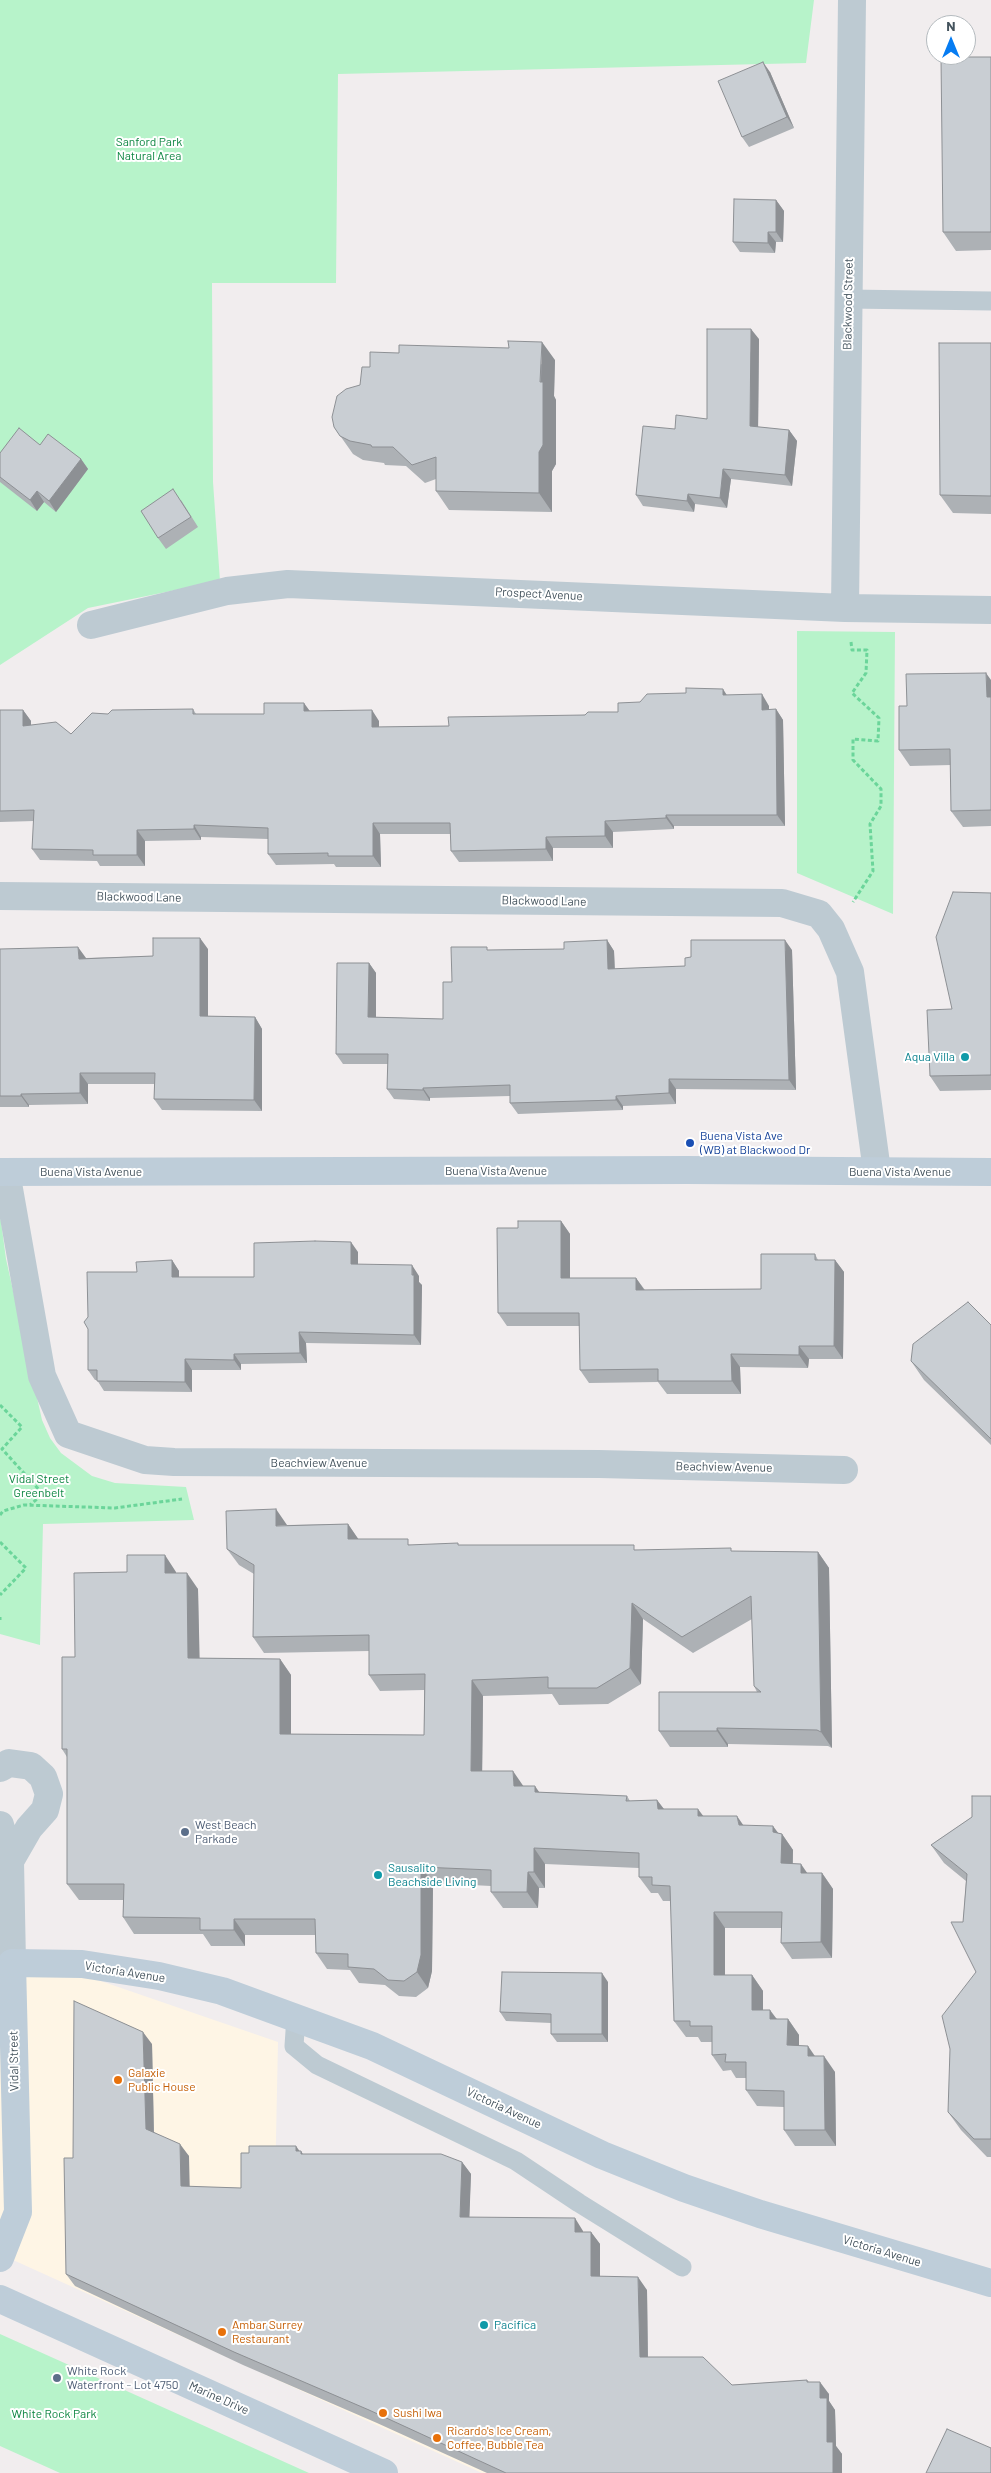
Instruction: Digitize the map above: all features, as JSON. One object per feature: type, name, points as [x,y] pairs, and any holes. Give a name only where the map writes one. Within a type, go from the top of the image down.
[{"type":"street","name":"Blackwood Street","points":[[845,608],[852,0]]},
{"type":"street","name":"Prospect Avenue","points":[[91,625],[228,591],[288,584],[845,608],[991,610]]},
{"type":"street","name":"Blackwood Lane","points":[[0,896],[782,903],[819,914],[831,929],[850,972],[877,1171]]},
{"type":"street","name":"Buena Vista Avenue","points":[[3,1172],[991,1172]]},
{"type":"street","name":"Beachview Avenue","points":[[3,1172],[42,1376],[68,1434],[145,1460],[174,1462],[589,1464],[844,1470]]},
{"type":"street","points":[[0,1768],[9,1763],[31,1766],[43,1777],[49,1794],[45,1810],[29,1828],[10,1861]]},
{"type":"street","name":"Vidal Street","points":[[0,1825],[10,1861],[18,2212],[0,2258]]},
{"type":"street","name":"Victoria Avenue","points":[[12,1963],[82,1964],[159,1976],[222,1991],[296,2016],[372,2046],[602,2155],[684,2188],[760,2214],[991,2283]]},
{"type":"street","name":"Marine Drive","points":[[0,2299],[384,2473]]},
{"type":"lane","points":[[848,299],[991,301]]},
{"type":"lane","points":[[296,2016],[294,2046],[318,2065],[516,2161],[682,2267]]},
{"type":"path","points":[[831,929],[873,871],[870,824],[881,806],[881,788],[853,760],[853,739],[878,741],[878,718],[852,692],[866,673],[866,650],[852,650],[845,608]]},
{"type":"path","points":[[0,1405],[22,1427],[2,1449],[43,1494],[30,1505]]},
{"type":"path","points":[[0,1515],[4,1511],[30,1505],[115,1508],[191,1498],[174,1462]]},
{"type":"path","points":[[0,1542],[26,1568],[0,1595]]},
{"type":"shaded area","points":[[0,1900],[2,1947],[278,2042],[273,2283],[722,2473],[482,2473],[0,2254]]},
{"type":"green space","name":"Sanford Park Natural Area","points":[[0,0],[814,0],[806,63],[338,74],[336,283],[212,283],[213,482],[220,581],[88,608],[0,665]]},
{"type":"green space","points":[[797,631],[895,632],[893,914],[797,873]]},
{"type":"green space","name":"Vidal Street Greenbelt","points":[[0,1214],[6,1259],[42,1420],[50,1438],[61,1453],[92,1476],[115,1483],[186,1487],[194,1520],[43,1524],[40,1645],[0,1634]]},
{"type":"green space","name":"White Rock Park","points":[[0,2334],[309,2473],[60,2473],[0,2446]]},
{"type":"building","points":[[976,57],[991,57],[991,232],[943,232],[941,65],[976,65]]},
{"type":"building","points":[[763,62],[787,117],[742,137],[718,81]]},
{"type":"building","points":[[734,199],[776,200],[776,232],[768,232],[768,243],[733,242]]},
{"type":"building","points":[[707,329],[751,329],[750,426],[789,430],[785,475],[723,469],[720,498],[688,494],[687,501],[636,495],[643,426],[675,429],[676,415],[707,419]]},
{"type":"building","points":[[508,341],[542,342],[540,382],[543,382],[543,445],[539,452],[539,493],[436,491],[436,457],[412,465],[393,447],[372,447],[371,445],[350,441],[340,436],[334,427],[332,417],[337,396],[346,389],[360,385],[362,367],[370,367],[370,352],[399,353],[399,345],[509,348]]},
{"type":"building","points":[[939,343],[991,343],[991,496],[940,495]]},
{"type":"building","points":[[19,428],[40,445],[48,434],[81,459],[49,501],[37,491],[30,500],[0,477],[0,453]]},
{"type":"building","points":[[173,489],[191,517],[158,538],[141,511]]},
{"type":"building","points":[[986,673],[987,697],[991,697],[991,810],[951,811],[950,749],[899,750],[899,706],[907,706],[906,674]]},
{"type":"building","points":[[686,688],[723,689],[723,695],[762,694],[762,710],[776,709],[777,815],[666,815],[666,818],[605,821],[605,836],[546,837],[546,849],[451,851],[450,823],[373,823],[373,856],[328,856],[328,853],[268,854],[268,828],[194,825],[194,829],[137,830],[137,855],[93,855],[93,850],[32,849],[34,810],[0,811],[0,710],[23,710],[23,726],[56,722],[71,734],[92,713],[108,714],[112,710],[193,709],[193,714],[264,714],[264,703],[304,703],[304,711],[372,710],[372,727],[449,726],[448,717],[585,715],[588,712],[618,712],[618,703],[640,702],[647,694],[686,693]]},
{"type":"building","points":[[953,892],[991,893],[991,1075],[930,1076],[927,1010],[952,1009],[936,937]]},
{"type":"building","points":[[153,938],[200,938],[200,1016],[255,1017],[254,1100],[154,1099],[155,1073],[80,1073],[80,1093],[0,1096],[0,949],[78,947],[79,959],[153,956]]},
{"type":"building","points":[[607,940],[608,969],[685,966],[685,958],[691,957],[691,940],[785,940],[789,1080],[669,1079],[669,1093],[616,1096],[616,1100],[510,1103],[510,1085],[423,1088],[423,1090],[387,1089],[388,1054],[336,1054],[337,963],[369,963],[368,1017],[443,1019],[443,982],[452,982],[451,947],[487,947],[487,950],[564,949],[564,942]]},
{"type":"building","points":[[518,1221],[561,1221],[561,1278],[636,1278],[636,1290],[761,1289],[761,1254],[815,1254],[815,1260],[835,1260],[834,1346],[799,1346],[799,1355],[731,1354],[732,1381],[658,1381],[658,1369],[580,1370],[579,1313],[498,1313],[497,1228],[518,1228]]},
{"type":"building","points":[[351,1242],[351,1264],[412,1265],[412,1275],[414,1275],[414,1335],[299,1332],[300,1353],[234,1354],[234,1360],[185,1359],[185,1382],[97,1381],[97,1370],[88,1370],[88,1329],[84,1322],[88,1317],[87,1272],[137,1272],[136,1262],[172,1260],[172,1277],[254,1277],[254,1243]]},
{"type":"building","points":[[968,1302],[991,1325],[991,1439],[911,1361],[913,1344]]},
{"type":"building","points":[[276,1509],[276,1526],[348,1524],[348,1539],[408,1539],[408,1545],[458,1543],[458,1545],[634,1545],[634,1550],[731,1548],[731,1551],[818,1552],[821,1732],[817,1730],[717,1728],[717,1731],[659,1731],[659,1692],[761,1692],[754,1686],[751,1596],[682,1637],[632,1603],[630,1668],[597,1688],[548,1688],[548,1677],[472,1680],[471,1771],[513,1771],[514,1786],[535,1786],[535,1792],[627,1796],[626,1801],[657,1800],[658,1809],[698,1809],[698,1816],[737,1816],[739,1825],[773,1826],[773,1832],[782,1834],[781,1863],[801,1864],[801,1873],[822,1873],[821,1942],[781,1943],[782,1912],[714,1912],[714,1975],[752,1975],[752,2010],[770,2010],[770,2019],[788,2019],[787,2045],[808,2046],[808,2056],[824,2056],[825,2130],[784,2130],[784,2091],[746,2090],[746,2062],[725,2062],[726,2054],[712,2055],[712,2026],[690,2026],[690,2021],[674,2021],[670,1886],[652,1885],[652,1877],[639,1877],[639,1853],[534,1848],[534,1872],[528,1872],[527,1892],[491,1892],[491,1870],[421,1867],[421,1955],[417,1972],[404,1981],[388,1980],[374,1969],[348,1967],[348,1954],[316,1953],[315,1919],[234,1919],[234,1930],[200,1930],[200,1918],[123,1917],[124,1884],[67,1884],[67,1749],[62,1749],[62,1657],[75,1657],[74,1573],[127,1572],[127,1555],[165,1555],[165,1573],[187,1573],[188,1658],[280,1659],[280,1734],[424,1735],[425,1674],[369,1675],[369,1635],[253,1637],[254,1565],[227,1549],[226,1511]]},
{"type":"building","points":[[972,1796],[991,1796],[991,2139],[974,2139],[948,2112],[950,2049],[942,2016],[976,1972],[951,1922],[963,1922],[967,1874],[931,1845],[972,1817]]},
{"type":"building","points":[[502,1972],[602,1973],[602,2034],[551,2034],[551,2014],[500,2012]]},
{"type":"building","points":[[74,2001],[143,2032],[146,2129],[180,2144],[181,2186],[241,2188],[241,2153],[249,2153],[249,2146],[296,2146],[296,2151],[301,2151],[301,2154],[441,2154],[462,2162],[460,2217],[575,2218],[575,2232],[591,2232],[591,2276],[638,2277],[640,2357],[703,2357],[732,2385],[807,2380],[807,2382],[820,2382],[820,2398],[827,2398],[827,2442],[833,2442],[833,2473],[506,2473],[369,2410],[234,2352],[66,2274],[64,2158],[73,2158]]},
{"type":"building","points":[[947,2429],[991,2448],[991,2473],[926,2473]]},
{"type":"place","name":"Aqua Villa","points":[[965,1057]]},
{"type":"place","name":"Buena Vista Ave (WB) at Blackwood Dr","points":[[690,1143]]},
{"type":"place","name":"West Beach Parkade","points":[[185,1832]]},
{"type":"place","name":"Sausalito Beachside Living","points":[[378,1875]]},
{"type":"place","name":"Galaxie Public House","points":[[118,2080]]},
{"type":"place","name":"Pacifica","points":[[484,2325]]},
{"type":"place","name":"Ambar Surrey Restaurant","points":[[222,2332]]},
{"type":"place","name":"White Rock Waterfront - Lot 4750","points":[[57,2378]]},
{"type":"place","name":"Sushi Iwa","points":[[383,2413]]},
{"type":"place","name":"Ricardo's Ice Cream, Coffee, Bubble Tea","points":[[437,2438]]}]
